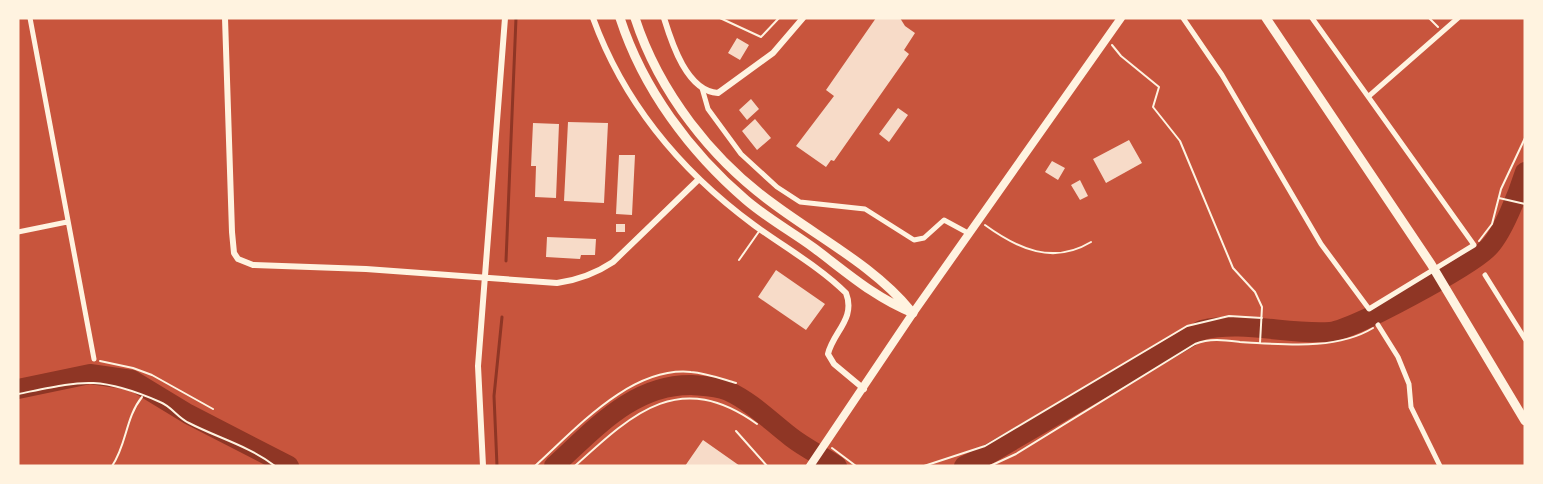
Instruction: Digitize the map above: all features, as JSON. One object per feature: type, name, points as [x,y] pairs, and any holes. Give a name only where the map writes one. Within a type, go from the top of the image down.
[{"type":"highway","points":[[620,18],[635,58],[650,87],[704,160],[768,217],[885,302],[913,312]]},
{"type":"highway","points":[[635,18],[649,55],[665,84],[705,140],[743,179],[773,204],[891,287],[913,312]]},
{"type":"highway","points":[[1266,18],[1431,264],[1525,421]]},
{"type":"main road","points":[[811,465],[913,312],[1121,18]]},
{"type":"street","points":[[30,18],[94,359]]},
{"type":"street","points":[[225,18],[232,232],[233,247],[238,259],[265,266],[485,277],[557,283],[597,273],[613,262],[699,179]]},
{"type":"street","points":[[483,466],[478,366],[505,18]]},
{"type":"street","points":[[593,18],[615,69],[631,98],[675,153],[699,179],[760,230],[846,293],[849,306],[847,318],[828,354],[834,364],[864,388]]},
{"type":"street","points":[[664,18],[684,67],[702,88],[708,92],[718,93],[773,53],[802,18]]},
{"type":"street","points":[[1184,18],[1222,75],[1321,244],[1370,309],[1474,245],[1312,18]]},
{"type":"street","points":[[1369,96],[1458,18]]},
{"type":"street","points":[[702,88],[708,109],[741,154],[777,187],[800,202],[865,209],[914,240],[924,238],[944,220],[968,233]]},
{"type":"street","points":[[18,232],[67,222]]},
{"type":"street","points":[[1485,275],[1525,339]]},
{"type":"street","points":[[1378,325],[1398,357],[1410,384],[1411,407],[1440,466]]},
{"type":"lane","points":[[720,18],[761,37],[779,18]]},
{"type":"lane","points":[[739,260],[760,230]]},
{"type":"lane","points":[[736,431],[767,466]]},
{"type":"path","points":[[1429,18],[1443,32]]},
{"type":"path","points":[[1107,39],[1121,56],[1159,87],[1153,107],[1180,141],[1233,268],[1255,292],[1262,307],[1260,343]]},
{"type":"path","points":[[1474,245],[1485,236],[1491,224],[1498,198],[1525,138]]},
{"type":"path","points":[[1498,198],[1525,204]]},
{"type":"path","points":[[978,220],[1009,243],[1028,250],[1075,252],[1091,242]]},
{"type":"path","points":[[924,466],[994,441],[1187,326],[1229,316],[1262,320]]},
{"type":"path","points":[[990,466],[1016,454],[1195,344],[1217,339],[1299,345],[1340,340],[1364,334],[1378,325]]},
{"type":"path","points":[[94,359],[152,375],[213,409]]},
{"type":"path","points":[[535,466],[625,388],[654,376],[692,372],[736,383]]},
{"type":"path","points":[[18,394],[88,381],[107,382],[129,388],[142,397],[161,402],[188,423],[263,457],[275,466]]},
{"type":"path","points":[[112,466],[120,454],[133,408],[142,397]]},
{"type":"path","points":[[575,466],[644,409],[661,402],[698,398],[713,401],[741,412],[757,423]]},
{"type":"path","points":[[826,445],[856,466]]},
{"type":"building","points":[[876,18],[900,18],[905,26],[915,33],[904,50],[909,54],[834,161],[831,160],[826,167],[796,146],[834,96],[826,90]]},
{"type":"building","points":[[737,38],[749,45],[740,60],[728,53]]},
{"type":"building","points":[[751,99],[759,109],[747,120],[739,110]]},
{"type":"building","points":[[898,108],[908,115],[889,142],[879,134]]},
{"type":"building","points":[[755,119],[771,138],[757,150],[742,131]]},
{"type":"building","points":[[568,122],[608,123],[604,203],[564,201]]},
{"type":"building","points":[[533,123],[559,124],[556,198],[535,197],[536,166],[531,166]]},
{"type":"building","points":[[1129,140],[1142,163],[1106,183],[1093,159]]},
{"type":"building","points":[[619,155],[635,155],[632,215],[616,214]]},
{"type":"building","points":[[1052,161],[1065,168],[1058,180],[1045,172]]},
{"type":"building","points":[[1080,180],[1088,196],[1080,200],[1071,185]]},
{"type":"building","points":[[616,224],[625,224],[625,232],[616,232]]},
{"type":"building","points":[[547,237],[596,239],[595,255],[581,255],[580,259],[546,257]]},
{"type":"building","points":[[776,270],[825,304],[806,330],[758,297]]},
{"type":"building","points":[[703,440],[740,466],[685,466]]},
{"type":"waterway","points":[[506,261],[516,18]]},
{"type":"waterway","points":[[964,466],[989,454],[1202,330],[1218,327],[1249,327],[1298,332],[1330,332],[1343,329],[1385,310],[1458,269],[1487,249],[1504,224],[1525,172]]},
{"type":"waterway","points":[[497,466],[494,396],[502,317]]},
{"type":"waterway","points":[[18,389],[90,374],[132,380],[188,414],[289,466]]},
{"type":"waterway","points":[[554,466],[600,424],[633,400],[651,392],[692,385],[710,386],[737,395],[796,441],[837,466]]}]
